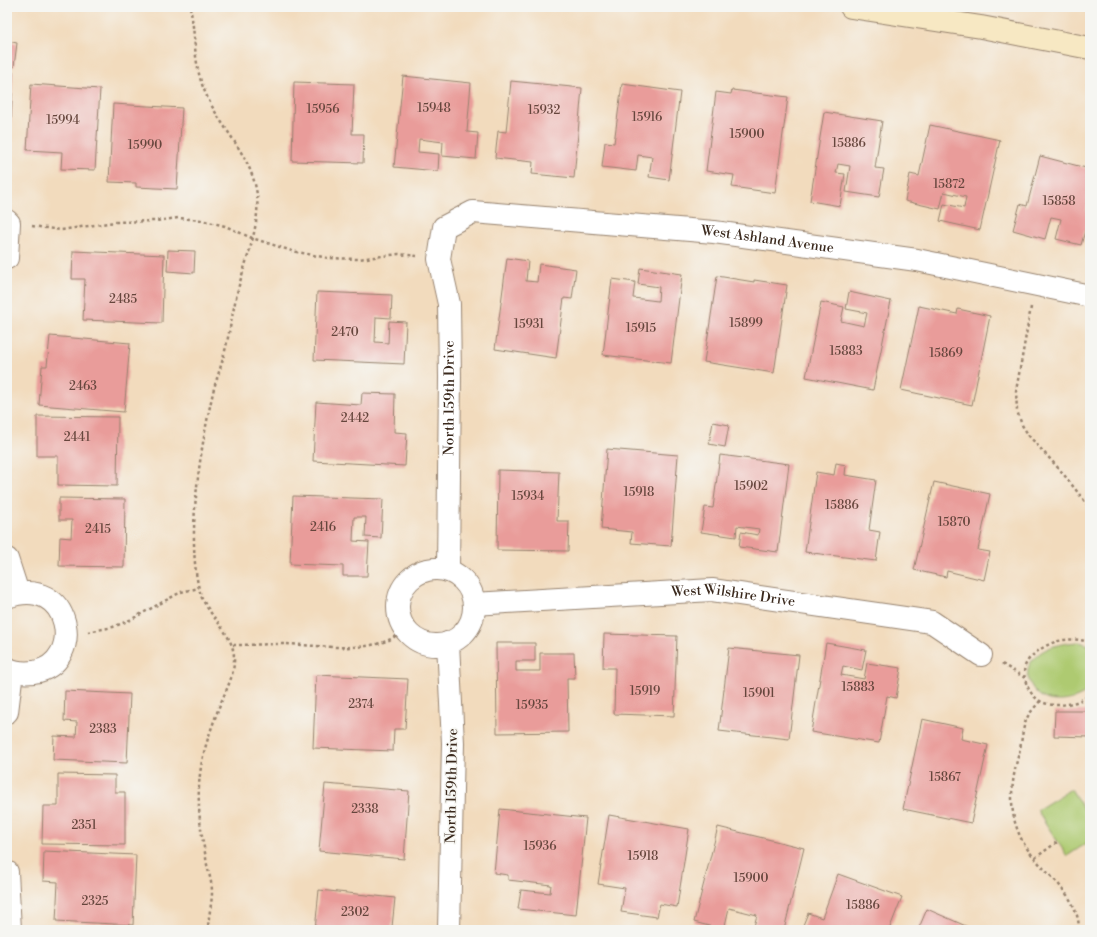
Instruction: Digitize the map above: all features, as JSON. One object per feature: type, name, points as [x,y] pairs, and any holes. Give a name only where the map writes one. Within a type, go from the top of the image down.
[{"type":"main road","points":[[851,7],[981,27],[1090,48]]},
{"type":"street","name":"West Ashland Avenue","points":[[444,227],[473,212],[714,232],[917,260],[1090,296]]},
{"type":"street","points":[[7,258],[8,222]]},
{"type":"street","name":"North 159th Drive","points":[[444,227],[439,259],[449,304],[450,377],[448,570]]},
{"type":"street","points":[[7,559],[13,595],[32,593],[44,597],[59,610],[63,616],[66,629],[65,642],[60,655],[51,664],[39,671],[26,673],[10,669],[7,712]]},
{"type":"street","points":[[434,568],[448,570],[458,575],[466,583],[474,604],[474,614],[468,628],[457,638],[448,643],[435,645],[422,642],[411,636],[403,625],[398,613],[398,600],[403,588],[411,578],[422,571],[434,568]]},
{"type":"street","name":"West Wilshire Drive","points":[[474,604],[712,590],[932,622],[981,655]]},
{"type":"street","name":"North 159th Drive","points":[[448,643],[453,743],[449,930]]},
{"type":"street","points":[[7,872],[10,930]]},
{"type":"path","points":[[190,7],[193,23],[196,62],[205,92],[216,114],[236,143],[247,163],[253,178],[257,195],[257,213],[252,238],[243,269],[226,347],[215,387],[200,464],[196,498],[194,529],[195,558],[199,588],[203,600],[233,645],[234,656],[233,672],[206,746],[198,797],[200,822],[212,892],[208,930]]},
{"type":"path","points":[[8,222],[61,230],[115,222],[156,221],[178,218],[193,219],[224,226],[252,238],[292,251],[328,258],[358,259],[399,254],[439,259]]},
{"type":"path","points":[[1034,285],[1016,391],[1017,411],[1022,425],[1029,436],[1061,471],[1090,508]]},
{"type":"path","points":[[66,629],[77,633],[93,632],[113,627],[181,592],[199,588]]},
{"type":"path","points":[[233,645],[284,644],[339,647],[375,644],[392,638],[403,625]]},
{"type":"path","points":[[1090,642],[1081,639],[1068,639],[1054,642],[1042,648],[1033,654],[1026,662],[1025,678],[1033,696],[1045,704],[1069,704],[1090,694]]},
{"type":"path","points":[[981,655],[1010,668],[1025,678]]},
{"type":"path","points":[[1040,701],[1027,718],[1015,767],[1012,811],[1024,844],[1066,892],[1079,922],[1079,930]]},
{"type":"path","points":[[1035,858],[1058,842]]},
{"type":"green space","points":[[1079,642],[1090,646],[1090,689],[1074,699],[1060,701],[1046,699],[1040,696],[1030,684],[1028,679],[1028,669],[1034,658],[1052,647],[1065,643]]},
{"type":"green space","points":[[1071,789],[1090,819],[1090,841],[1067,856],[1037,810]]},
{"type":"building","points":[[7,41],[17,43],[14,67],[7,66]]},
{"type":"building","points":[[7,72],[13,72],[10,149],[7,149]]},
{"type":"building","points":[[403,76],[471,83],[467,132],[478,133],[476,159],[442,156],[443,142],[419,139],[418,152],[439,154],[438,171],[394,167]]},
{"type":"building","points":[[511,81],[582,88],[574,178],[532,174],[533,162],[495,158],[498,131],[506,132]]},
{"type":"building","points":[[294,82],[354,84],[352,134],[364,134],[363,163],[292,161]]},
{"type":"building","points":[[31,84],[100,89],[95,170],[61,169],[62,152],[27,150]]},
{"type":"building","points":[[622,84],[680,92],[669,180],[649,177],[652,157],[638,155],[636,171],[602,167],[605,142],[614,143]]},
{"type":"building","points":[[732,90],[788,97],[775,193],[732,187],[734,175],[706,171],[716,92],[731,94]]},
{"type":"building","points":[[113,104],[182,108],[177,189],[136,187],[136,183],[109,182]]},
{"type":"building","points":[[824,112],[882,121],[875,168],[884,169],[879,197],[846,192],[850,166],[838,164],[836,173],[845,174],[840,206],[810,201]]},
{"type":"building","points":[[930,125],[1000,140],[980,230],[940,221],[944,204],[964,208],[966,197],[944,192],[940,209],[905,201],[910,174],[919,176]]},
{"type":"building","points":[[1040,156],[1090,169],[1090,197],[1086,211],[1090,212],[1090,225],[1087,224],[1081,245],[1056,239],[1061,219],[1051,217],[1045,239],[1013,230],[1020,204],[1027,206]]},
{"type":"building","points":[[168,250],[195,251],[194,273],[167,271]]},
{"type":"building","points":[[73,251],[164,255],[162,323],[83,320],[85,279],[72,279]]},
{"type":"building","points":[[507,258],[528,261],[526,281],[537,282],[539,264],[576,269],[572,299],[564,298],[556,358],[495,349]]},
{"type":"building","points":[[640,268],[682,274],[671,363],[603,355],[612,279],[635,282],[633,298],[658,301],[659,287],[638,284]]},
{"type":"building","points":[[717,276],[754,282],[754,280],[787,285],[774,373],[704,362]]},
{"type":"building","points":[[317,292],[392,295],[391,318],[376,317],[375,342],[388,343],[389,321],[406,322],[404,364],[314,360]]},
{"type":"building","points":[[849,292],[891,301],[873,390],[806,377],[821,302],[844,307],[841,321],[864,326],[867,313],[846,309]]},
{"type":"building","points":[[919,306],[957,314],[958,309],[990,316],[972,405],[901,390]]},
{"type":"building","points":[[50,336],[130,343],[124,412],[39,405],[42,366],[47,366]]},
{"type":"building","points":[[362,393],[395,394],[394,432],[407,433],[405,466],[313,461],[316,402],[361,405]]},
{"type":"building","points":[[37,416],[118,417],[117,486],[58,485],[58,456],[37,456]]},
{"type":"building","points":[[713,422],[729,425],[725,447],[709,444]]},
{"type":"building","points":[[607,449],[678,455],[671,546],[631,543],[632,532],[601,529]]},
{"type":"building","points":[[720,455],[789,464],[778,552],[739,547],[741,532],[758,535],[759,529],[737,526],[736,537],[701,532],[705,507],[713,508]]},
{"type":"building","points":[[836,463],[846,465],[845,475],[876,480],[869,530],[880,532],[876,561],[805,552],[816,472],[834,475]]},
{"type":"building","points":[[498,470],[559,472],[557,521],[569,521],[568,551],[497,550]]},
{"type":"building","points":[[934,482],[990,494],[978,550],[990,552],[984,580],[947,571],[946,577],[914,570]]},
{"type":"building","points":[[293,496],[383,499],[381,538],[365,537],[366,517],[354,517],[353,541],[369,542],[367,576],[343,576],[343,566],[290,564]]},
{"type":"building","points":[[59,498],[125,499],[124,567],[59,566],[60,537],[71,538],[72,520],[59,520]]},
{"type":"building","points":[[604,634],[677,636],[674,716],[614,714],[615,668],[603,668]]},
{"type":"building","points":[[496,643],[535,643],[535,661],[516,661],[516,671],[540,671],[540,653],[574,653],[575,678],[567,678],[568,732],[497,733]]},
{"type":"building","points":[[826,643],[866,650],[862,670],[843,666],[841,675],[864,679],[867,663],[901,668],[896,698],[887,696],[879,743],[811,732]]},
{"type":"building","points":[[729,648],[799,655],[789,739],[719,731]]},
{"type":"building","points":[[316,675],[408,679],[405,729],[394,729],[393,751],[313,748]]},
{"type":"building","points":[[65,691],[130,694],[127,763],[53,760],[54,736],[76,737],[77,722],[64,721]]},
{"type":"building","points":[[1055,711],[1090,711],[1090,737],[1054,736]]},
{"type":"building","points":[[922,719],[963,728],[961,739],[988,745],[971,823],[903,809]]},
{"type":"building","points":[[58,774],[115,775],[115,792],[125,792],[125,845],[42,844],[43,806],[58,806]]},
{"type":"building","points":[[325,784],[409,791],[404,859],[319,851]]},
{"type":"building","points":[[500,809],[586,818],[576,915],[518,909],[521,890],[550,893],[551,885],[508,880],[508,875],[494,873]]},
{"type":"building","points":[[609,815],[689,829],[677,907],[660,904],[657,917],[621,912],[625,888],[598,884]]},
{"type":"building","points":[[718,827],[804,848],[784,930],[753,930],[757,915],[729,908],[724,930],[694,922]]},
{"type":"building","points":[[44,851],[136,855],[133,925],[56,921],[58,882],[43,881]]},
{"type":"building","points":[[838,874],[902,897],[889,930],[801,930],[808,913],[822,918]]},
{"type":"building","points":[[319,890],[395,898],[392,927],[404,928],[404,930],[315,930]]},
{"type":"building","points":[[927,909],[975,930],[918,930]]}]
